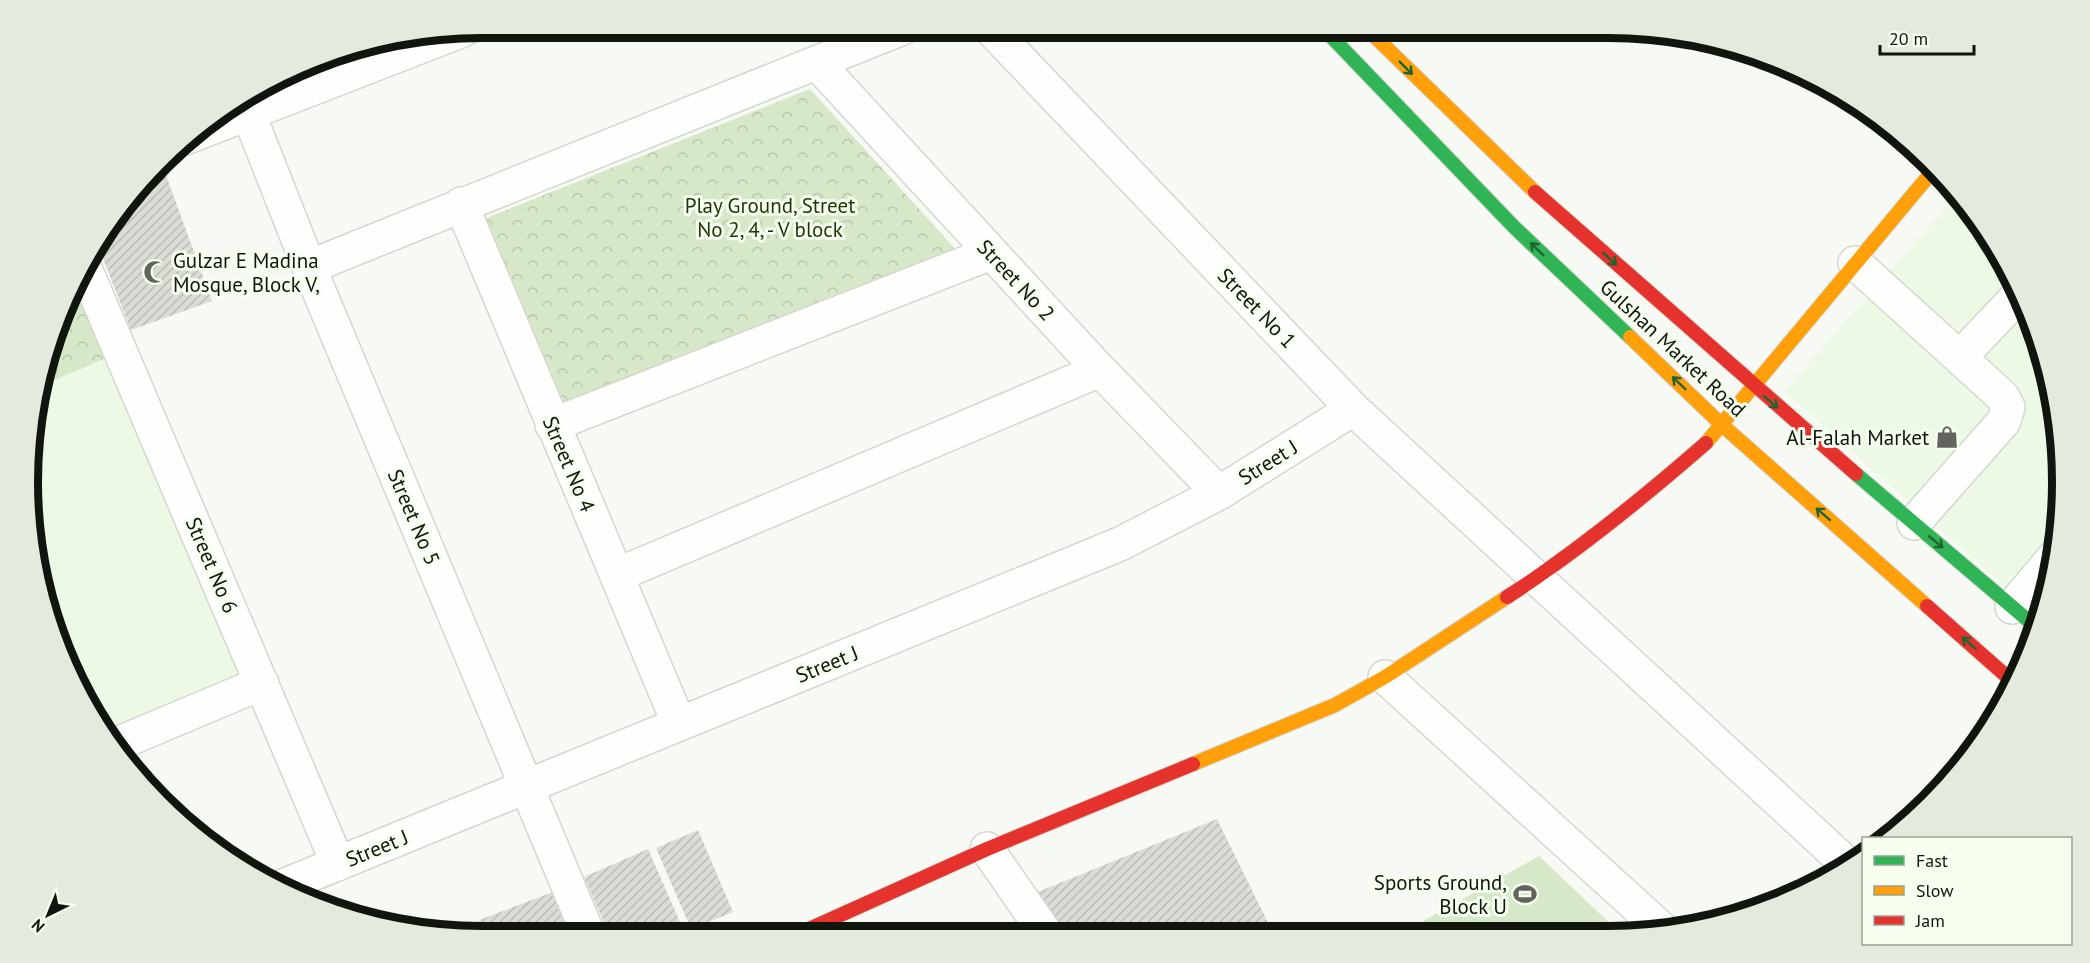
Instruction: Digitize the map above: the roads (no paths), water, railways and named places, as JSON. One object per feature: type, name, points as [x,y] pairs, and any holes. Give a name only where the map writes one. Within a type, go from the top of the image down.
[{"type":"main road","name":"Gulshan Market Road","points":[[1333,38],[1514,226],[1722,424],[2007,677]]},
{"type":"main road","name":"Gulshan Market Road","points":[[1376,38],[1502,163],[1753,386],[2030,622]]},
{"type":"main road","points":[[816,926],[987,849],[1335,705],[1385,677],[1538,577],[1653,489],[1706,443],[1929,175]]},
{"type":"street","points":[[309,267],[878,38]]},
{"type":"street","name":"Street No 1","points":[[999,38],[1353,409],[1842,859]]},
{"type":"street","points":[[248,104],[434,40]]},
{"type":"street","name":"Street No 2","points":[[817,63],[1100,370],[1219,493]]},
{"type":"street","name":"Street No 5","points":[[245,106],[309,267],[586,926]]},
{"type":"street","name":"Street No 4","points":[[461,204],[679,724]]},
{"type":"street","points":[[552,425],[991,253]]},
{"type":"street","points":[[1855,263],[2002,396],[2008,408],[2004,421],[1914,523]]},
{"type":"street","name":"Street No 6","points":[[88,276],[339,864]]},
{"type":"street","points":[[1960,357],[2014,300]]},
{"type":"street","points":[[617,575],[1100,370]]},
{"type":"street","name":"Street J","points":[[292,883],[1120,544],[1219,493],[1353,409]]},
{"type":"street","points":[[2012,607],[2044,570]]},
{"type":"street","points":[[1385,677],[1655,923]]},
{"type":"street","points":[[122,742],[262,683]]},
{"type":"street","points":[[987,849],[1040,926]]},
{"type":"place","name":"Gulzar E Madina Mosque, Block V,","points":[[155,272]]},
{"type":"place","name":"Al-Falah Market","points":[[1947,437]]},
{"type":"place","name":"Sports Ground, Block U","points":[[1525,894]]},
{"type":"park label","name":"Play Ground, Street No 2, 4, - V block","points":[[770,217]]}]
